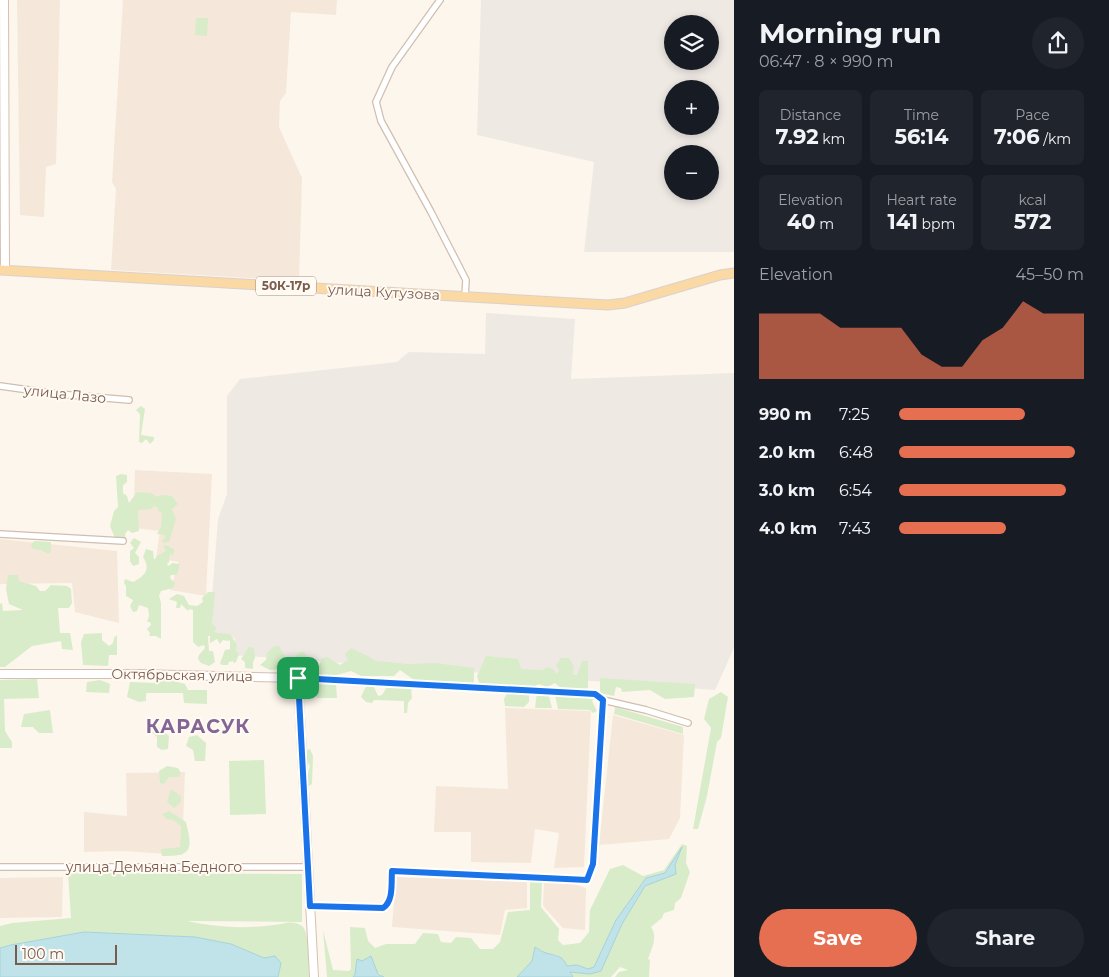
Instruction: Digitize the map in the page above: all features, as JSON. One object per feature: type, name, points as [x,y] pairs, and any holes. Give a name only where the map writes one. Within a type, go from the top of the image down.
[{"type":"main road","name":"улица Кутузова","points":[[2,270],[608,305],[625,303],[720,275],[734,273]]},
{"type":"street","points":[[2,270],[4,0]]},
{"type":"street","points":[[440,0],[392,67],[376,102],[381,121],[466,280],[465,297]]},
{"type":"street","name":"улица Лазо","points":[[0,386],[58,394],[129,400]]},
{"type":"street","points":[[0,534],[123,541]]},
{"type":"street","name":"Октябрьская улица","points":[[0,674],[138,674],[298,678],[595,694],[603,700],[646,710],[688,723]]},
{"type":"street","points":[[298,678],[314,977]]},
{"type":"street","points":[[310,906],[383,908],[387,906],[390,900],[392,871],[587,880],[593,864],[603,700]]},
{"type":"street","name":"улица Демьяна Бедного","points":[[0,867],[308,867]]},
{"type":"shaded area","points":[[17,0],[60,0],[56,164],[46,167],[44,217],[20,215]]},
{"type":"shaded area","points":[[123,0],[337,0],[336,15],[291,12],[286,93],[280,101],[279,127],[302,178],[299,281],[111,270],[116,189],[112,182]]},
{"type":"shaded area","points":[[481,0],[734,0],[734,252],[584,252],[594,162],[477,135]]},
{"type":"shaded area","points":[[486,313],[575,319],[571,379],[734,373],[734,648],[715,690],[233,655],[235,638],[209,635],[218,519],[227,494],[227,396],[240,379],[397,362],[409,352],[485,354]]},
{"type":"shaded area","points":[[135,470],[212,474],[206,596],[170,590],[179,562],[156,558],[160,531],[133,528]]},
{"type":"shaded area","points":[[0,539],[117,551],[119,623],[75,612],[72,583],[0,584]]},
{"type":"shaded area","points":[[505,708],[591,711],[584,867],[554,868],[559,833],[535,829],[531,863],[471,862],[471,832],[434,832],[436,786],[508,789]]},
{"type":"shaded area","points":[[613,715],[684,735],[680,818],[669,839],[599,845]]},
{"type":"shaded area","points":[[185,772],[182,855],[123,851],[84,852],[84,812],[127,816],[126,773]]},
{"type":"shaded area","points":[[63,877],[62,917],[0,918],[0,878]]},
{"type":"shaded area","points":[[396,877],[527,882],[527,908],[505,910],[500,935],[392,927]]},
{"type":"shaded area","points":[[544,880],[566,882],[586,888],[585,930],[563,928],[543,906]]},
{"type":"green space","points":[[196,18],[208,18],[207,36],[195,35]]},
{"type":"green space","points":[[141,406],[145,409],[141,435],[154,437],[150,444],[146,439],[142,443],[139,442],[140,414],[136,410]]},
{"type":"green space","points":[[121,474],[127,475],[127,482],[123,485],[123,493],[127,496],[129,503],[137,492],[151,493],[157,497],[161,495],[172,496],[178,504],[172,509],[176,519],[169,542],[163,543],[162,540],[165,538],[165,535],[157,534],[161,527],[162,513],[154,506],[151,509],[138,510],[139,531],[132,533],[128,530],[125,534],[126,541],[115,538],[110,526],[114,511],[118,507],[116,476]]},
{"type":"green space","points":[[134,538],[141,542],[135,553],[139,557],[139,564],[133,566],[130,561],[130,551],[134,548],[130,543]]},
{"type":"green space","points":[[34,541],[51,542],[51,552],[48,554],[41,550],[33,549],[31,545]]},
{"type":"green space","points":[[166,545],[175,550],[173,555],[170,554],[168,566],[173,563],[180,564],[177,575],[171,575],[170,578],[175,583],[173,588],[161,591],[159,596],[161,603],[161,639],[156,636],[149,636],[150,633],[147,629],[151,625],[150,622],[147,622],[149,616],[148,608],[139,605],[137,611],[133,612],[130,606],[133,600],[126,596],[126,586],[124,583],[125,579],[133,582],[146,572],[147,569],[143,557],[146,549],[153,551],[154,560],[158,555],[166,551],[163,546]]},
{"type":"green space","points":[[8,575],[18,575],[19,581],[36,586],[40,591],[45,591],[51,585],[67,586],[71,589],[72,603],[69,608],[58,608],[60,633],[70,633],[73,650],[62,649],[61,641],[32,646],[5,667],[0,667],[0,604],[2,603],[3,611],[23,610],[9,604],[6,589]]},
{"type":"green space","points":[[208,592],[215,592],[212,624],[217,628],[214,631],[230,634],[237,645],[236,651],[239,654],[236,662],[229,662],[228,665],[220,663],[225,650],[230,649],[230,640],[223,640],[220,644],[217,639],[210,643],[210,636],[208,636],[209,651],[213,651],[215,662],[209,666],[201,663],[198,659],[199,655],[205,648],[204,645],[198,647],[193,642],[193,610],[189,609],[188,611],[181,604],[180,608],[176,608],[177,602],[169,599],[177,594],[184,596],[189,605],[197,606],[203,602],[202,598]]},
{"type":"green space","points":[[102,633],[102,640],[109,646],[117,635],[117,655],[109,655],[108,666],[83,665],[81,642],[84,634]]},
{"type":"green space","points":[[274,646],[279,646],[285,656],[285,662],[292,669],[286,672],[280,669],[270,670],[260,665],[266,660],[267,653]]},
{"type":"green space","points":[[249,647],[254,648],[253,669],[245,668],[245,662],[241,659]]},
{"type":"green space","points":[[351,648],[376,661],[410,664],[436,663],[474,668],[474,683],[425,682],[414,680],[400,670],[394,676],[361,676],[351,671],[333,676],[319,676],[316,673],[322,658],[328,657],[340,665],[348,660],[345,654]]},
{"type":"green space","points":[[303,651],[309,659],[309,674],[300,675],[294,666],[297,654]]},
{"type":"green space","points":[[486,656],[518,659],[521,669],[542,670],[548,667],[557,674],[559,670],[556,666],[561,658],[569,658],[574,667],[573,675],[577,675],[582,661],[588,661],[588,688],[579,692],[571,692],[555,683],[547,687],[539,684],[531,688],[479,683],[477,676]]},
{"type":"green space","points":[[600,678],[695,684],[694,697],[665,699],[650,690],[622,692],[621,688],[616,687],[614,696],[600,693]]},
{"type":"green space","points":[[37,679],[39,698],[4,699],[5,731],[12,742],[12,748],[0,748],[0,680]]},
{"type":"green space","points":[[166,679],[185,684],[188,690],[207,690],[207,704],[184,703],[183,693],[146,693],[146,701],[139,702],[127,697],[130,682],[153,683]]},
{"type":"green space","points":[[100,680],[110,684],[109,693],[86,692],[87,682]]},
{"type":"green space","points":[[326,680],[336,684],[337,698],[317,698],[314,690],[321,681]]},
{"type":"green space","points":[[369,683],[379,683],[374,687],[378,696],[382,695],[387,687],[411,687],[412,698],[408,703],[407,713],[404,713],[404,701],[374,700],[372,703],[366,702],[361,697]]},
{"type":"green space","points":[[513,689],[529,694],[529,702],[524,707],[505,706],[504,699],[508,691]]},
{"type":"green space","points":[[537,692],[548,692],[552,708],[535,708]]},
{"type":"green space","points":[[721,692],[728,697],[721,738],[717,742],[707,796],[698,829],[693,829],[711,728],[704,719],[709,699]]},
{"type":"green space","points":[[583,694],[595,696],[592,701],[597,711],[593,713],[590,710],[558,709],[555,695],[574,695],[580,697]]},
{"type":"green space","points":[[615,707],[683,727],[683,734],[614,714]]},
{"type":"green space","points":[[50,710],[53,733],[39,733],[33,727],[21,727],[24,714]]},
{"type":"green space","points":[[154,723],[169,736],[168,749],[162,750],[157,747],[157,737],[151,732]]},
{"type":"green space","points":[[197,735],[206,743],[205,761],[195,761],[193,750],[186,746],[189,737]]},
{"type":"green space","points":[[310,749],[313,756],[312,784],[309,786],[306,781],[310,766],[305,758],[307,750]]},
{"type":"green space","points":[[264,760],[266,814],[230,815],[229,761]]},
{"type":"green space","points":[[167,766],[178,768],[181,773],[179,777],[169,777],[164,784],[160,783],[159,771]]},
{"type":"green space","points":[[171,789],[181,796],[181,802],[174,808],[167,802]]},
{"type":"green space","points":[[169,811],[186,822],[189,844],[185,853],[162,856],[161,849],[180,847],[181,826],[173,820],[166,819],[162,814]]},
{"type":"green space","points":[[682,844],[687,846],[686,863],[690,872],[681,898],[675,903],[674,910],[664,913],[662,918],[651,927],[654,939],[648,959],[650,960],[649,977],[615,977],[619,972],[628,970],[620,967],[611,977],[573,977],[570,972],[590,974],[601,971],[622,924],[645,886],[675,874],[675,865],[681,850],[665,873],[646,878],[616,920],[595,967],[588,969],[578,965],[567,966],[557,955],[544,953],[536,947],[532,961],[517,977],[384,977],[362,961],[357,960],[353,977],[327,977],[323,930],[333,970],[349,971],[351,969],[350,927],[365,928],[368,941],[375,948],[386,944],[415,944],[423,933],[438,934],[441,942],[451,943],[456,937],[471,938],[480,949],[493,949],[500,942],[508,912],[530,910],[530,881],[542,881],[541,907],[559,929],[558,940],[563,945],[580,943],[589,932],[590,910],[610,869],[623,865],[643,876],[664,870]]},
{"type":"green space","points":[[68,873],[302,874],[302,922],[187,921],[234,927],[269,926],[289,922],[298,924],[303,927],[307,937],[309,977],[278,977],[281,963],[231,944],[195,937],[84,932],[0,948],[0,926],[12,923],[71,918]]},
{"type":"water","points":[[682,847],[675,865],[676,874],[645,886],[622,924],[601,971],[590,974],[570,972],[573,977],[517,977],[532,961],[535,947],[545,953],[561,958],[567,966],[577,965],[588,969],[594,967],[616,920],[646,878],[665,873]]},
{"type":"water","points":[[84,932],[195,937],[231,944],[264,958],[275,956],[281,963],[278,977],[0,977],[0,948]]},
{"type":"water","points":[[371,956],[378,974],[384,977],[353,977],[357,959],[362,961]]},
{"type":"district","name":"КАРАСУК","points":[[198,726]]},
{"type":"route","points":[[298,678],[595,694],[603,700],[593,864],[587,880],[392,871],[390,900],[387,906],[383,908],[310,906],[298,678]]}]
